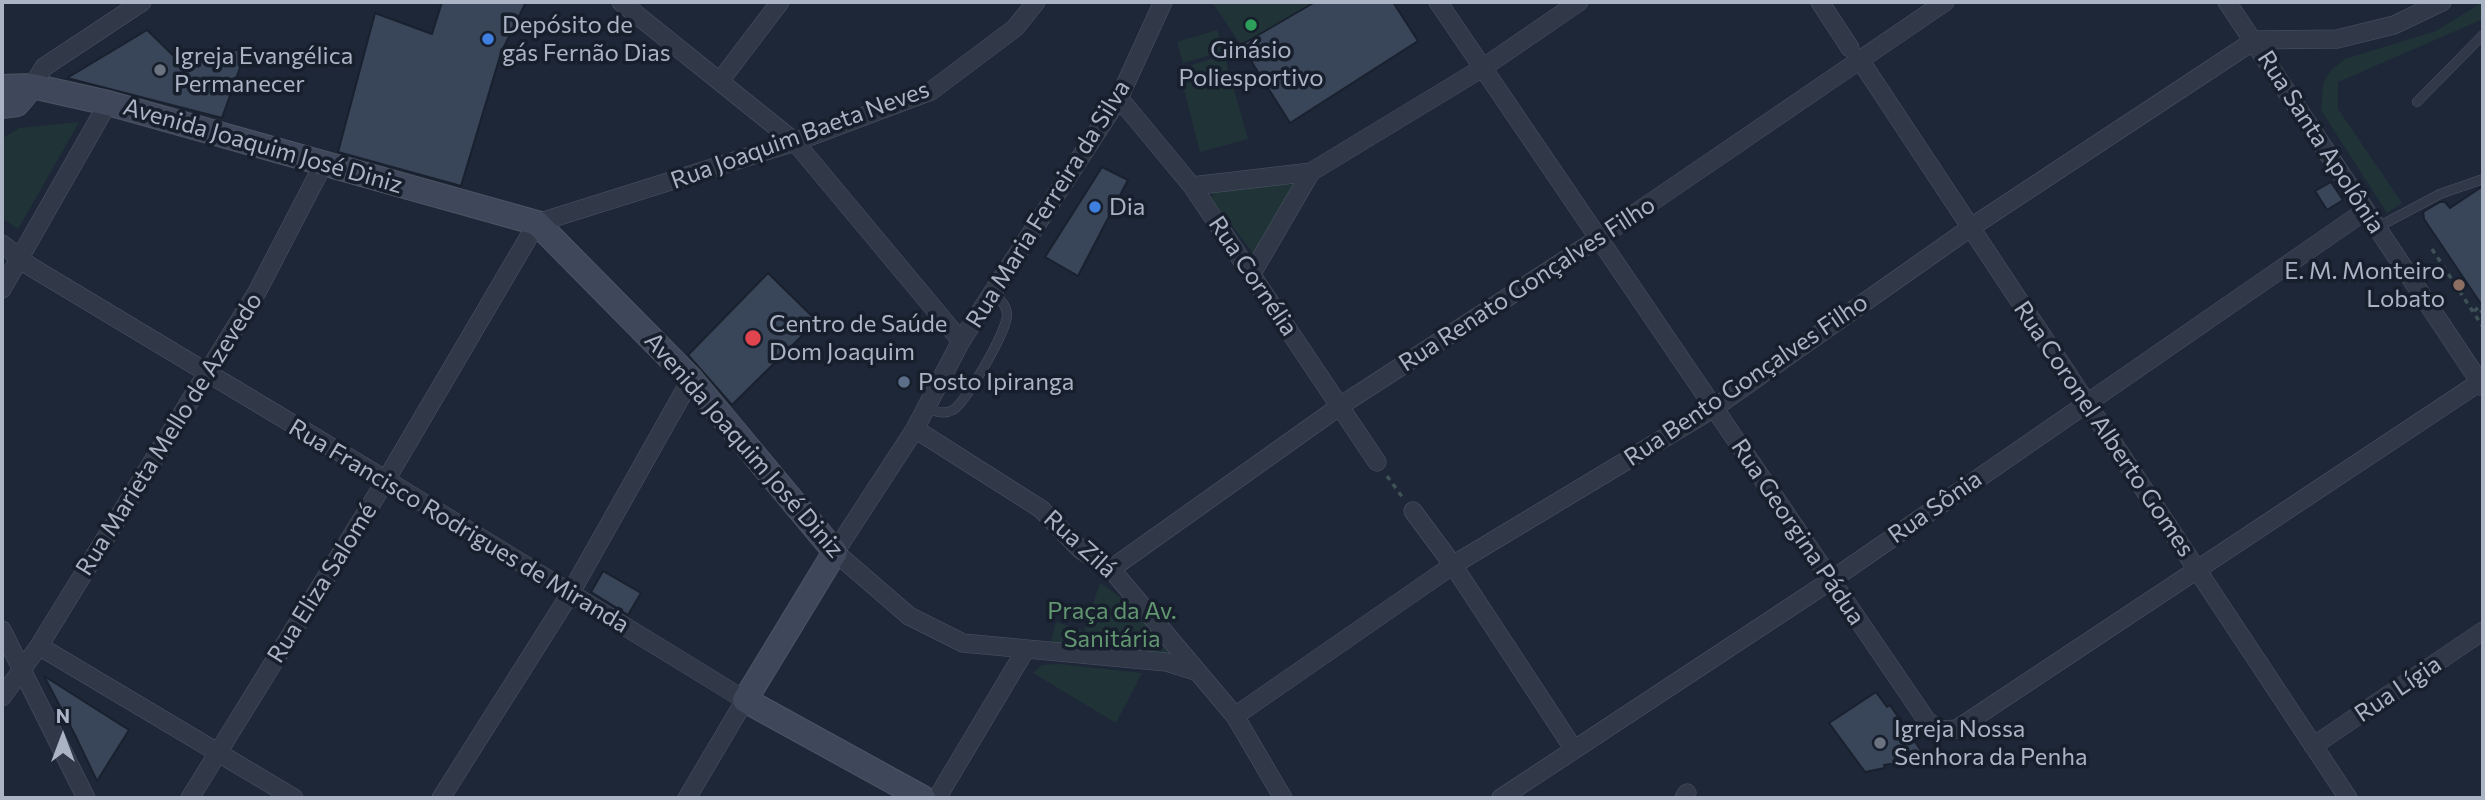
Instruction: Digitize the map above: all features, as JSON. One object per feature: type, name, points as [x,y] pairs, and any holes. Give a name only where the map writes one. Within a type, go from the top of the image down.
[{"type":"street","points":[[2,106],[17,104],[44,67],[142,2]]},
{"type":"street","points":[[621,2],[795,142],[961,341]]},
{"type":"street","points":[[720,81],[780,2]]},
{"type":"street","name":"Rua Joaquim Baeta Neves","points":[[537,223],[795,142],[931,92],[1016,29],[1036,2]]},
{"type":"street","name":"Rua Maria Ferreira da Silva","points":[[687,798],[835,552],[915,429],[961,341],[1119,98],[1163,2]]},
{"type":"street","name":"Rua Georgina Pádua","points":[[1438,2],[1927,721],[1941,730],[1957,729],[2197,569]]},
{"type":"street","points":[[1192,186],[1311,172],[1484,67],[1578,2]]},
{"type":"street","name":"Rua Coronel Alberto Gomes","points":[[1820,2],[2348,798]]},
{"type":"street","name":"Rua Renato Gonçalves Filho","points":[[1111,569],[1340,406],[1599,238],[1855,54],[1945,2]]},
{"type":"street","name":"Rua Santa Apolônia","points":[[2227,2],[2255,40],[2481,385]]},
{"type":"street","points":[[2255,40],[2337,38],[2394,24],[2442,2]]},
{"type":"street","name":"Rua Bento Gonçalves Filho","points":[[1235,716],[1453,565],[1714,408],[1970,228],[2255,40]]},
{"type":"street","name":"Avenida Joaquim José Diniz","points":[[2,88],[32,86],[108,103],[537,223],[691,379],[835,552],[892,604],[946,637],[980,646],[1166,662],[1195,671]]},
{"type":"street","name":"Rua Cornélia","points":[[1119,98],[1192,186],[1377,462]]},
{"type":"street","points":[[2,289],[108,103]]},
{"type":"street","name":"Rua Marieta Mello de Azevedo","points":[[2,697],[39,646],[257,292],[324,163]]},
{"type":"street","points":[[1251,275],[1311,172]]},
{"type":"street","name":"Rua Sônia","points":[[1501,798],[1830,581],[2085,402],[2365,211]]},
{"type":"street","name":"Rua Eliza Salomé","points":[[190,798],[386,480],[537,223]]},
{"type":"street","name":"Rua Francisco Rodrigues de Miranda","points":[[2,244],[19,259],[745,700],[923,798]]},
{"type":"street","points":[[441,798],[570,594],[691,379]]},
{"type":"street","points":[[2197,569],[2481,385]]},
{"type":"street","name":"Rua Zilá","points":[[915,429],[1041,509],[1081,550],[1111,569],[1235,716],[1283,798]]},
{"type":"street","points":[[1413,511],[1453,565],[1573,748]]},
{"type":"street","points":[[2,630],[86,798]]},
{"type":"street","name":"Rua Lígia","points":[[2313,746],[2483,631]]},
{"type":"street","points":[[39,646],[294,798]]},
{"type":"street","points":[[937,798],[1026,649]]},
{"type":"lane","points":[[2417,102],[2483,35]]},
{"type":"lane","points":[[2376,228],[2440,194],[2483,179]]},
{"type":"lane","points":[[926,408],[944,413],[954,410],[964,400],[1003,331],[1007,316],[1005,306],[993,292]]},
{"type":"path","points":[[2432,249],[2483,326]]},
{"type":"path","points":[[2474,311],[2481,306],[2483,314]]},
{"type":"path","points":[[1377,462],[1413,511]]},
{"type":"green space","name":"Ginásio Poliesportivo","points":[[1212,2],[1308,2],[1310,5],[1241,45]]},
{"type":"green space","points":[[2483,2],[2483,19],[2338,82],[2338,109],[2402,203],[2387,213],[2321,110],[2323,84],[2331,70],[2345,59],[2436,31]]},
{"type":"green space","points":[[1217,30],[1224,51],[1183,63],[1177,42]]},
{"type":"green space","points":[[1224,55],[1248,139],[1200,152],[1179,69]]},
{"type":"green space","points":[[79,122],[18,229],[2,218],[2,139],[19,128]]},
{"type":"green space","points":[[1297,179],[1299,182],[1259,249],[1253,253],[1211,198],[1213,193]]},
{"type":"green space","name":"Praça da Av. Sanitária","points":[[1100,583],[1120,597],[1147,623],[1169,653],[1164,658],[1050,646],[1056,622],[1084,631]]},
{"type":"green space","name":"Praça da Av. Sanitária","points":[[1059,664],[1142,673],[1116,723],[1033,673],[1042,665]]},
{"type":"building","points":[[442,2],[526,2],[501,53],[461,186],[338,152],[375,13],[432,34]]},
{"type":"building","points":[[1315,2],[1393,2],[1418,41],[1290,123],[1241,45]]},
{"type":"building","name":"Igreja Evangélica Permanecer","points":[[147,30],[179,61],[247,48],[222,118],[67,78]]},
{"type":"building","name":"Dia","points":[[1102,167],[1128,180],[1078,276],[1045,257]]},
{"type":"building","points":[[2331,182],[2343,200],[2327,210],[2315,191]]},
{"type":"building","points":[[2483,186],[2483,307],[2424,219],[2423,212],[2440,202],[2445,202],[2450,208]]},
{"type":"building","name":"Centro de Saúde Dom Joaquim","points":[[768,273],[817,321],[732,405],[688,355]]},
{"type":"building","points":[[603,571],[641,593],[628,615],[591,592]]},
{"type":"building","points":[[44,676],[129,730],[97,781],[74,733]]},
{"type":"building","name":"Igreja Nossa Senhora da Penha","points":[[1876,692],[1887,707],[1890,705],[1924,755],[1865,772],[1829,723]]},
{"type":"place","name":"Ginásio Poliesportivo","points":[[1251,25]]},
{"type":"place","name":"Depósito de gás Fernão Dias","points":[[488,39]]},
{"type":"place","name":"Igreja Evangélica Permanecer","points":[[160,70]]},
{"type":"place","name":"Dia","points":[[1095,207]]},
{"type":"place","name":"E. M. Monteiro Lobato","points":[[2459,285]]},
{"type":"place","name":"Centro de Saúde Dom Joaquim","points":[[753,338]]},
{"type":"place","name":"Posto Ipiranga","points":[[904,382]]},
{"type":"place","name":"Igreja Nossa Senhora da Penha","points":[[1880,743]]}]
